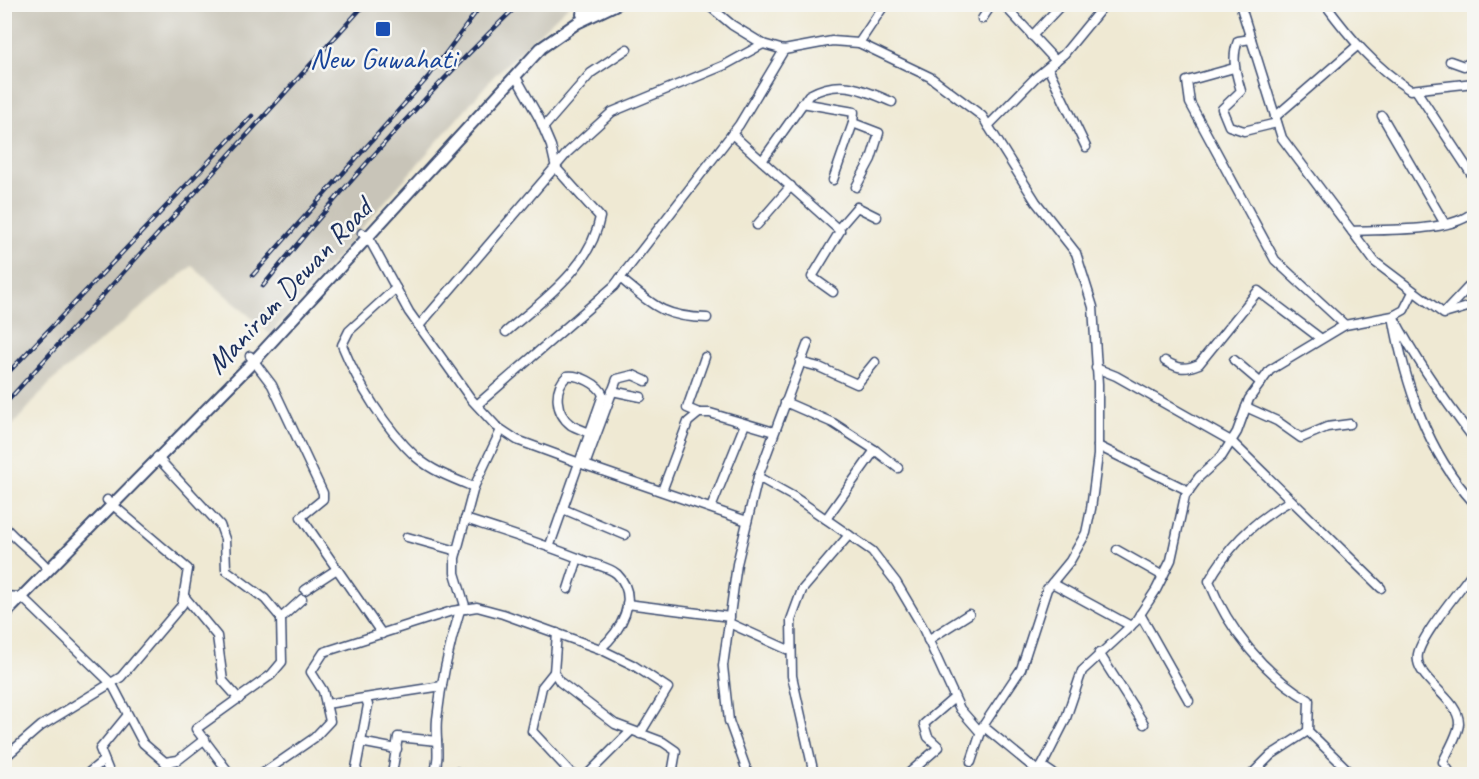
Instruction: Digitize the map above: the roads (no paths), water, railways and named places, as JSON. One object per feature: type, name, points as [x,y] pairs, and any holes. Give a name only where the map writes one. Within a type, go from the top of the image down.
[{"type":"main road","name":"Maniram Dewan Road","points":[[4,606],[47,567],[252,358],[536,44],[599,4]]},
{"type":"main road","name":"Maniram Dewan Road","points":[[365,235],[542,48],[577,23],[617,4]]},
{"type":"main road","name":"Maniram Dewan Road","points":[[109,502],[157,457],[214,396]]},
{"type":"main road","name":"Maniram Dewan Road","points":[[4,615],[13,597]]},
{"type":"street","points":[[707,4],[732,25],[763,44],[784,50],[832,41],[860,42],[930,77],[982,116],[1036,202],[1076,253],[1093,307],[1096,368],[1098,446],[1086,533],[1070,561],[1047,589],[1021,669],[982,730],[971,762]]},
{"type":"street","points":[[860,42],[885,4]]},
{"type":"street","points":[[982,19],[992,4]]},
{"type":"street","points":[[1003,4],[1056,61]]},
{"type":"street","points":[[1032,36],[1062,4]]},
{"type":"street","points":[[988,126],[1056,61],[1105,4]]},
{"type":"street","points":[[1240,4],[1282,138],[1376,262],[1444,314]]},
{"type":"street","points":[[1325,4],[1357,46],[1410,90],[1474,83]]},
{"type":"street","points":[[1251,39],[1238,41],[1234,51],[1234,69],[1241,91],[1222,109],[1229,126],[1244,131],[1276,120],[1357,46]]},
{"type":"street","points":[[419,326],[556,168],[612,112],[725,65],[763,44]]},
{"type":"street","points":[[544,127],[591,73],[627,49]]},
{"type":"street","points":[[478,404],[620,278],[732,134],[784,50]]},
{"type":"street","points":[[1450,61],[1464,66],[1472,62],[1474,76]]},
{"type":"street","points":[[1048,68],[1086,147]]},
{"type":"street","points":[[1234,69],[1187,81],[1190,102],[1275,260],[1345,325]]},
{"type":"street","points":[[506,332],[546,297],[583,259],[597,234],[600,217],[556,168],[544,127],[516,77]]},
{"type":"street","points":[[762,161],[802,103],[809,95],[820,89],[842,85],[860,89],[892,102]]},
{"type":"street","points":[[1416,90],[1474,178]]},
{"type":"street","points":[[802,103],[851,111],[855,116],[833,180]]},
{"type":"street","points":[[1382,116],[1446,224]]},
{"type":"street","points":[[853,123],[879,133],[871,159],[856,187]]},
{"type":"street","points":[[732,134],[840,231],[812,277],[833,292]]},
{"type":"street","points":[[757,225],[791,186]]},
{"type":"street","points":[[838,229],[858,207],[877,217]]},
{"type":"street","points":[[1352,231],[1446,224],[1469,217],[1474,211]]},
{"type":"street","points":[[365,235],[419,326],[471,399],[501,430],[517,440],[747,521]]},
{"type":"street","points":[[620,278],[661,311],[675,316],[707,318]]},
{"type":"street","points":[[1444,314],[1474,281]]},
{"type":"street","points":[[396,288],[349,331],[342,345],[351,366],[389,425],[417,458],[442,473],[474,487]]},
{"type":"street","points":[[1166,361],[1178,368],[1187,369],[1199,364],[1258,291],[1320,338]]},
{"type":"street","points":[[1040,771],[1065,721],[1082,671],[1131,626],[1140,614],[1171,560],[1185,496],[1222,456],[1246,407],[1270,370],[1345,325],[1393,316],[1404,310],[1413,292]]},
{"type":"street","points":[[1444,314],[1471,306],[1474,309]]},
{"type":"street","points":[[1393,316],[1409,346],[1446,403],[1474,439]]},
{"type":"street","points":[[1393,316],[1399,349],[1426,431],[1452,479],[1474,503]]},
{"type":"street","points":[[748,774],[729,721],[723,666],[737,564],[758,477],[808,343]]},
{"type":"street","points":[[705,357],[687,408],[774,432]]},
{"type":"street","points":[[252,358],[272,385],[323,493],[323,499],[301,517],[382,634]]},
{"type":"street","points":[[1234,360],[1261,383]]},
{"type":"street","points":[[800,362],[819,367],[856,384],[875,362]]},
{"type":"street","points":[[1096,368],[1116,376],[1231,441],[1381,588]]},
{"type":"street","points":[[582,464],[589,433],[603,395],[602,390],[574,375],[567,376],[556,396],[558,403],[567,421],[589,433]]},
{"type":"street","points":[[550,545],[562,509],[617,380],[633,375],[646,381]]},
{"type":"street","points":[[612,391],[641,397]]},
{"type":"street","points":[[785,402],[833,423],[898,468]]},
{"type":"street","points":[[1246,407],[1277,421],[1301,438],[1327,427],[1350,424]]},
{"type":"street","points":[[662,491],[688,422],[699,413]]},
{"type":"street","points":[[711,508],[745,424]]},
{"type":"street","points":[[434,774],[439,751],[436,741],[448,650],[463,609],[455,573],[457,551],[474,487],[501,430]]},
{"type":"street","points":[[1098,446],[1189,491]]},
{"type":"street","points":[[826,519],[875,450]]},
{"type":"street","points":[[157,457],[220,525],[225,539],[226,570],[265,599],[281,618],[282,662],[271,675],[196,729],[230,774]]},
{"type":"street","points":[[758,477],[794,497],[872,551],[897,582],[928,640],[960,709],[982,730],[1040,771],[1054,774]]},
{"type":"street","points":[[1290,501],[1266,514],[1243,536],[1217,567],[1209,581],[1220,607],[1241,639],[1292,690],[1309,700],[1308,731],[1352,774]]},
{"type":"street","points":[[4,758],[41,726],[112,684],[144,652],[182,605],[188,569],[109,502]]},
{"type":"street","points":[[562,509],[625,536]]},
{"type":"street","points":[[465,519],[550,545],[616,573],[627,592],[627,614],[600,649]]},
{"type":"street","points":[[4,526],[19,543],[47,567]]},
{"type":"street","points":[[814,774],[792,676],[791,620],[802,590],[849,535]]},
{"type":"street","points":[[407,537],[457,551]]},
{"type":"street","points":[[1116,550],[1163,576]]},
{"type":"street","points":[[568,589],[578,558]]},
{"type":"street","points":[[305,591],[337,569]]},
{"type":"street","points":[[1451,774],[1443,762],[1459,724],[1456,710],[1421,670],[1417,656],[1428,632],[1474,570]]},
{"type":"street","points":[[1052,583],[1131,626]]},
{"type":"street","points":[[183,596],[217,636],[223,681],[239,699]]},
{"type":"street","points":[[13,597],[112,684],[143,743],[165,762],[173,774]]},
{"type":"street","points":[[281,618],[302,600]]},
{"type":"street","points":[[627,604],[730,620],[791,651]]},
{"type":"street","points":[[262,774],[314,738],[330,721],[323,691],[311,672],[324,652],[463,609],[477,607],[504,614],[600,649],[633,665],[668,688],[640,735]]},
{"type":"street","points":[[928,640],[969,614]]},
{"type":"street","points":[[1140,614],[1189,701]]},
{"type":"street","points":[[557,633],[554,672],[542,687],[532,731],[572,774]]},
{"type":"street","points":[[1099,654],[1144,724]]},
{"type":"street","points":[[554,672],[560,682],[615,723],[640,735],[663,742],[676,751],[672,774]]},
{"type":"street","points":[[326,704],[442,686]]},
{"type":"street","points":[[908,774],[939,747],[928,737],[924,724],[954,698]]},
{"type":"street","points":[[359,774],[357,768],[360,742],[368,705],[366,699]]},
{"type":"street","points":[[110,774],[100,749],[127,716]]},
{"type":"street","points":[[588,774],[631,731]]},
{"type":"street","points":[[1252,774],[1271,755],[1308,731]]},
{"type":"street","points":[[392,774],[399,737],[436,741]]},
{"type":"street","points":[[165,762],[178,760],[204,739]]},
{"type":"street","points":[[360,742],[397,749]]},
{"type":"street","points":[[87,774],[104,760]]},
{"type":"railway","points":[[4,405],[365,4]]},
{"type":"railway","points":[[253,275],[429,76],[482,4]]},
{"type":"railway","points":[[263,286],[386,141],[451,71],[519,4]]},
{"type":"railway","points":[[4,377],[252,116]]},
{"type":"place","name":"New Guwahati","points":[[383,29]]}]
